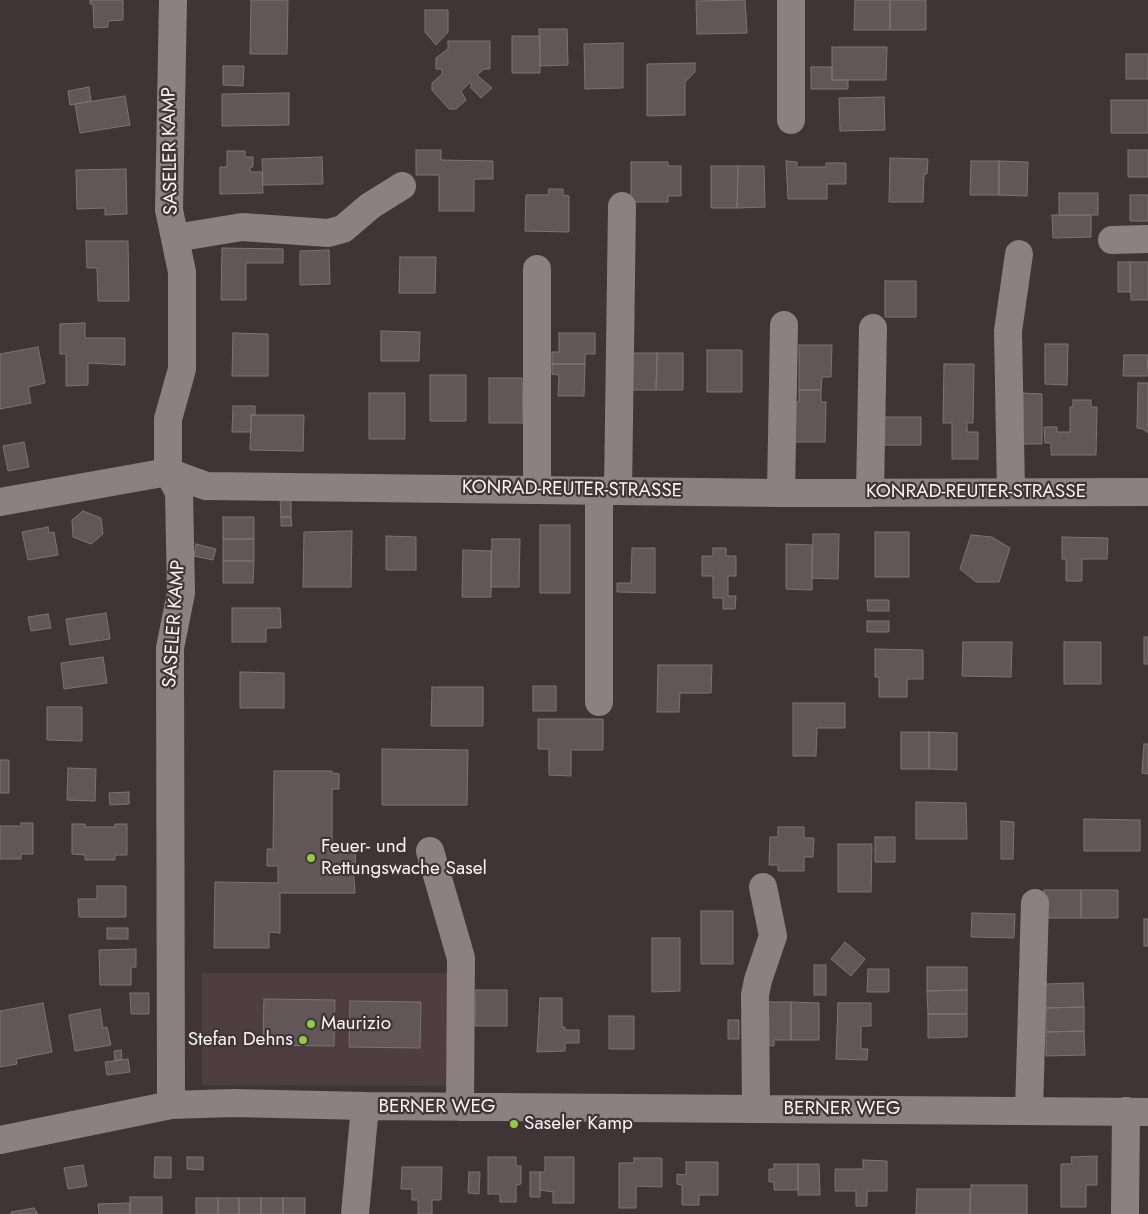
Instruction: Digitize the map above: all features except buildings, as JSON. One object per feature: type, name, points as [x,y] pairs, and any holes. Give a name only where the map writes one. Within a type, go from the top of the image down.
[{"type":"street","name":"SASELER KAMP","points":[[171,1106],[170,648],[181,593],[179,492],[168,472],[168,419],[182,369],[182,272],[168,210],[173,0]]},
{"type":"street","points":[[791,0],[791,120]]},
{"type":"street","points":[[175,238],[242,228],[328,233],[343,229],[370,206],[402,186]]},
{"type":"street","points":[[599,702],[622,206]]},
{"type":"street","points":[[1112,240],[1148,239]]},
{"type":"street","points":[[1011,492],[1008,331],[1019,254]]},
{"type":"street","points":[[537,490],[538,269]]},
{"type":"street","points":[[781,493],[784,325]]},
{"type":"street","points":[[870,493],[873,328]]},
{"type":"street","points":[[0,502],[168,472]]},
{"type":"street","name":"KONRAD-REUTER-STRASSE","points":[[168,472],[206,486],[781,493],[1148,492]]},
{"type":"street","points":[[430,850],[461,958],[460,1107]]},
{"type":"street","points":[[756,1109],[755,995],[758,980],[773,936],[763,887]]},
{"type":"street","points":[[1029,1111],[1034,903]]},
{"type":"street","name":"BERNER WEG","points":[[0,1140],[171,1106],[233,1103],[460,1107],[1137,1112]]},
{"type":"street","points":[[355,1214],[366,1106]]},
{"type":"street","points":[[1126,1214],[1137,1112]]},
{"type":"shaded area","points":[[202,973],[470,973],[470,1086],[202,1085]]},
{"type":"place","name":"Feuer- und Rettungswache Sasel","points":[[311,858]]},
{"type":"place","name":"Maurizio","points":[[311,1024]]},
{"type":"place","name":"Stefan Dehns","points":[[303,1040]]},
{"type":"place","name":"Saseler Kamp","points":[[514,1124]]}]
